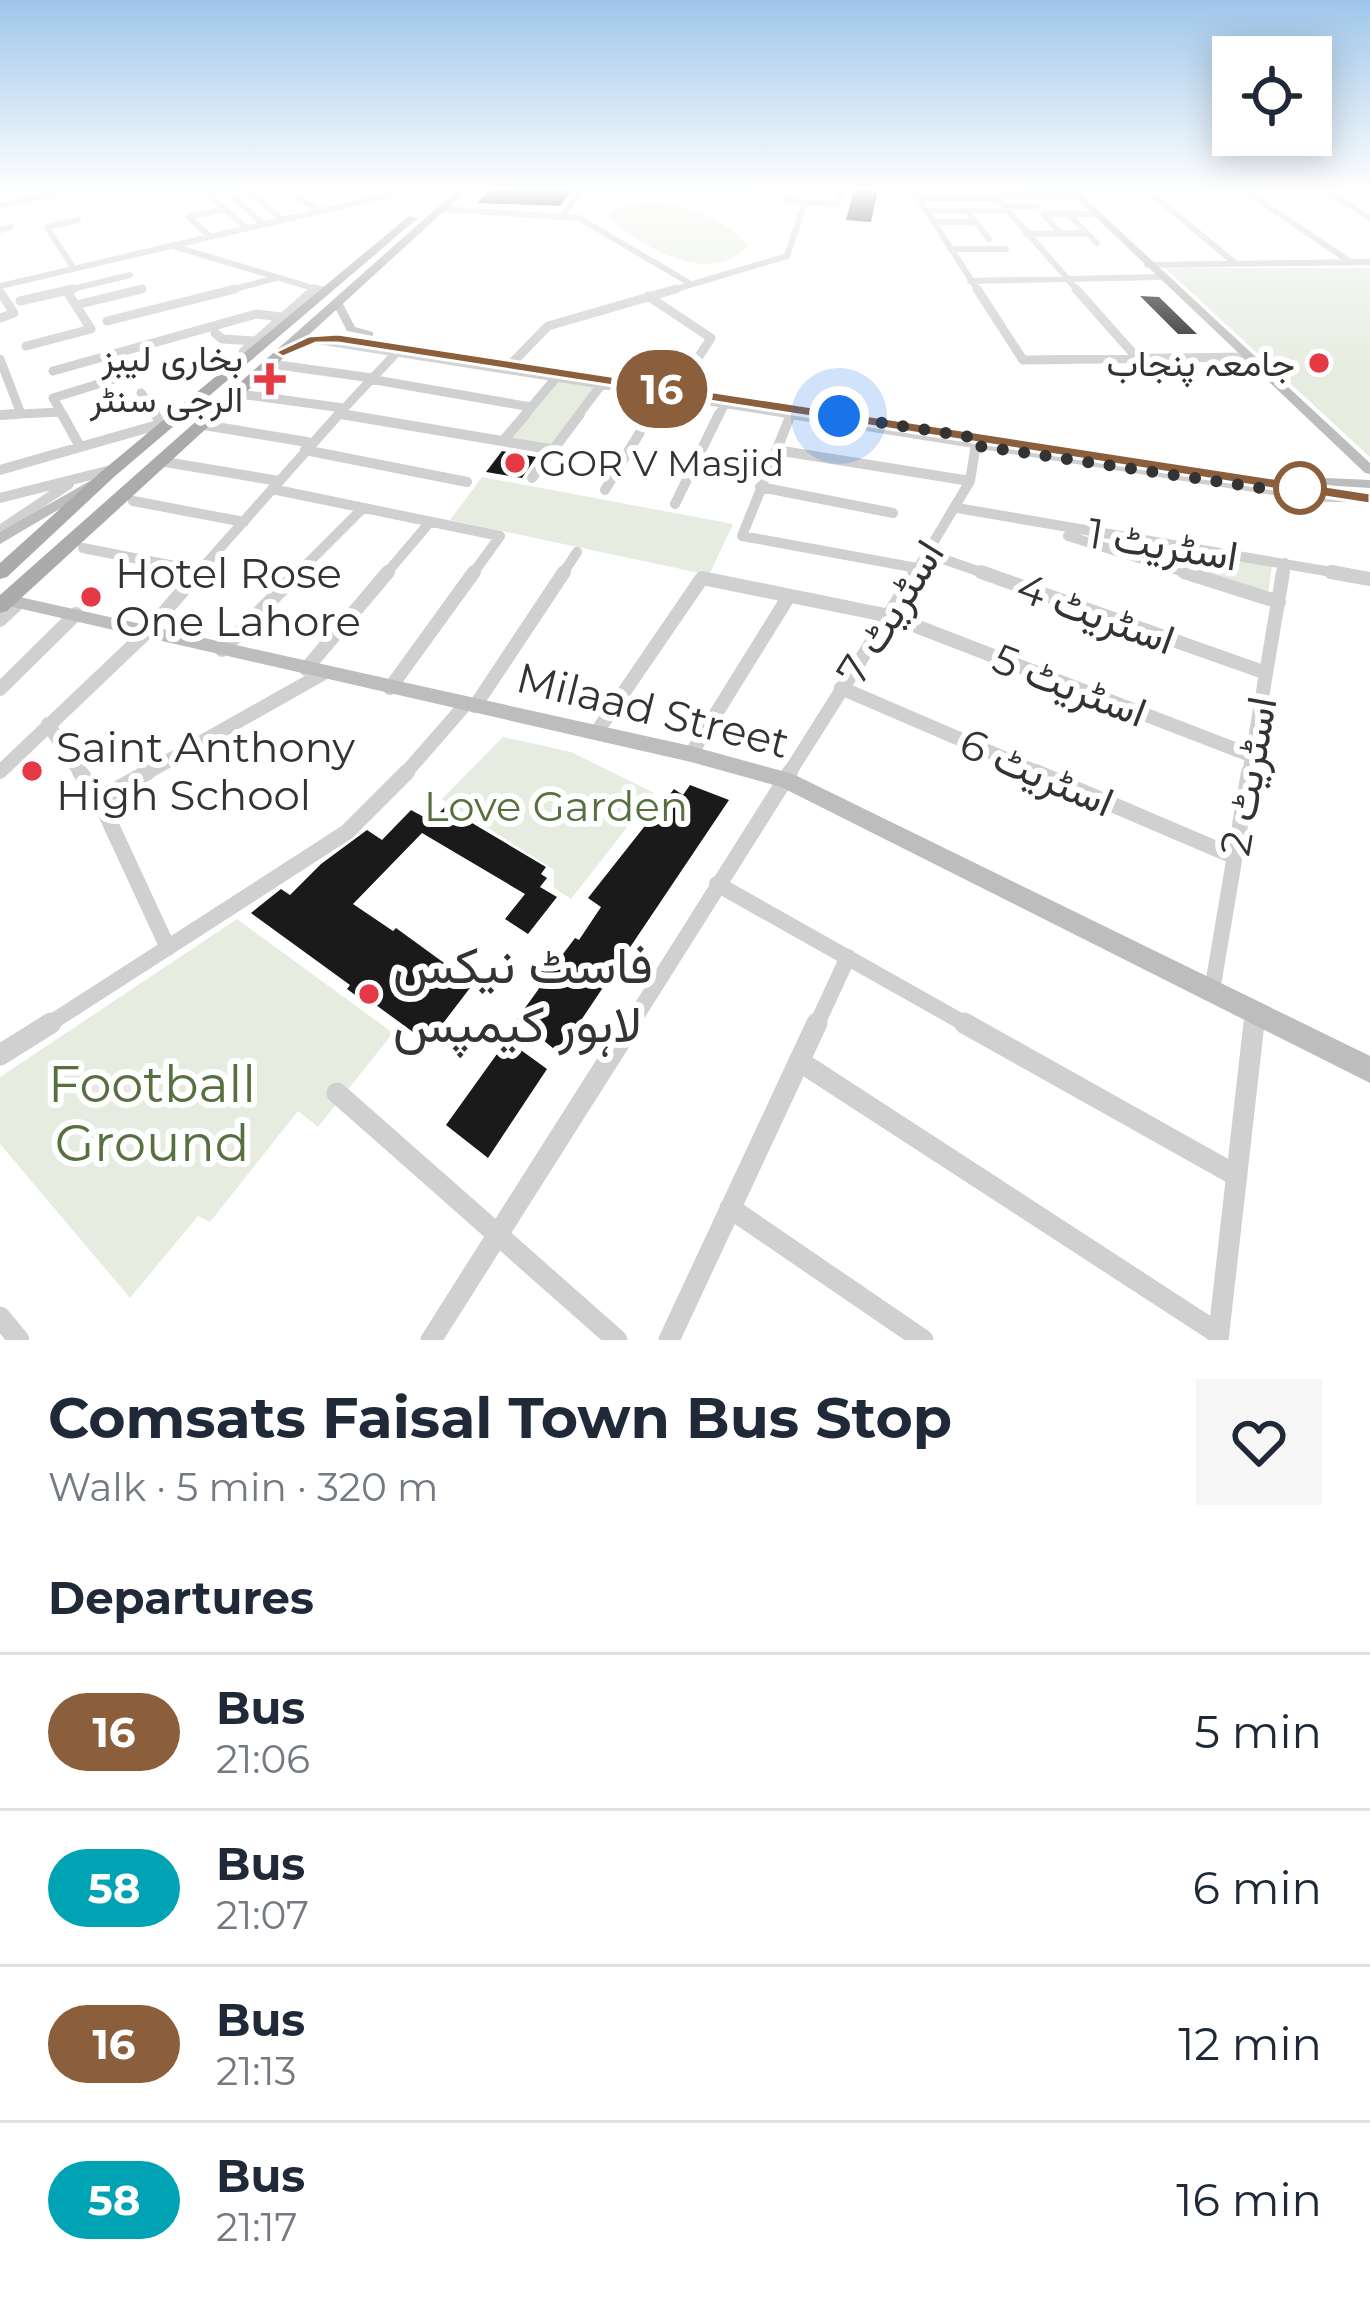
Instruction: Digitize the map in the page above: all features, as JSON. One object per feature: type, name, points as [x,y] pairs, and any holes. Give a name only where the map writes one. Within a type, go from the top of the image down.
[{"type":"main road","points":[[0,573],[319,290],[372,253]]},
{"type":"main road","points":[[8,603],[389,253]]},
{"type":"main road","points":[[1135,253],[1370,470]]},
{"type":"main road","points":[[337,302],[346,323],[359,333],[514,360],[558,375],[977,442],[1366,493]]},
{"type":"main road","points":[[277,358],[314,339],[514,360],[683,382],[1366,493]]},
{"type":"main road","points":[[160,466],[102,506],[88,507],[139,460],[163,427]]},
{"type":"main road","points":[[0,535],[112,471]]},
{"type":"main road","name":"Milaad Street","points":[[8,603],[76,614],[691,754],[786,780],[1370,1070]]},
{"type":"street","points":[[63,253],[74,269]]},
{"type":"street","points":[[76,305],[144,292],[117,253]]},
{"type":"street","points":[[0,318],[14,313],[0,289],[144,253]]},
{"type":"street","points":[[194,253],[319,290]]},
{"type":"street","points":[[640,253],[691,284]]},
{"type":"street","points":[[514,360],[548,326],[788,253]]},
{"type":"street","points":[[952,253],[1022,360],[1247,357]]},
{"type":"street","points":[[1044,253],[1138,359]]},
{"type":"street","points":[[1222,253],[1235,263]]},
{"type":"street","points":[[1336,253],[1350,262]]},
{"type":"street","points":[[1148,265],[1370,262]]},
{"type":"street","points":[[20,301],[130,274]]},
{"type":"street","points":[[107,321],[276,278]]},
{"type":"street","points":[[970,281],[1162,278]]},
{"type":"street","points":[[26,346],[92,328],[66,290]]},
{"type":"street","points":[[215,333],[252,349],[319,290]]},
{"type":"street","points":[[648,296],[711,338],[683,382]]},
{"type":"street","points":[[53,371],[256,314],[283,317]]},
{"type":"street","points":[[173,345],[256,322]]},
{"type":"street","points":[[0,772],[146,633],[306,446],[399,350],[558,375]]},
{"type":"street","points":[[277,358],[531,407]]},
{"type":"street","points":[[0,359],[21,414]]},
{"type":"street","points":[[503,441],[558,375]]},
{"type":"street","points":[[80,445],[53,398],[124,376]]},
{"type":"street","points":[[532,478],[604,383]]},
{"type":"street","points":[[605,490],[665,392]]},
{"type":"street","points":[[0,470],[80,445],[163,427],[141,393]]},
{"type":"street","points":[[240,394],[555,450]]},
{"type":"street","points":[[675,504],[726,401]]},
{"type":"street","points":[[0,415],[61,412]]},
{"type":"street","points":[[792,412],[742,536],[916,568]]},
{"type":"street","points":[[204,425],[467,482]]},
{"type":"street","name":"اسٹریٹ 7","points":[[431,1340],[957,508],[970,481],[977,442]]},
{"type":"street","points":[[776,450],[970,481]]},
{"type":"street","points":[[160,466],[276,485],[500,536],[390,688]]},
{"type":"street","points":[[0,498],[112,471]]},
{"type":"street","points":[[0,535],[84,475]]},
{"type":"street","points":[[760,487],[893,513]]},
{"type":"street","points":[[133,501],[244,522]]},
{"type":"street","points":[[222,650],[363,508]]},
{"type":"street","name":"اسٹریٹ 1","points":[[957,508],[1370,579]]},
{"type":"street","points":[[99,799],[315,671],[430,522]]},
{"type":"street","points":[[1023,522],[1279,602]]},
{"type":"street","points":[[83,548],[200,572]]},
{"type":"street","points":[[0,1055],[358,823],[470,705],[577,552]]},
{"type":"street","name":"اسٹریٹ 4","points":[[926,553],[1265,674]]},
{"type":"street","name":"اسٹریٹ 2","points":[[1212,991],[1285,563]]},
{"type":"street","name":"اسٹریٹ 5","points":[[596,733],[702,578],[890,616],[1250,755]]},
{"type":"street","points":[[691,754],[788,596]]},
{"type":"street","points":[[0,620],[8,603]]},
{"type":"street","points":[[0,689],[76,614]]},
{"type":"street","name":"اسٹریٹ 6","points":[[841,688],[1233,856]]},
{"type":"street","points":[[48,724],[99,799],[168,949]]},
{"type":"street","points":[[717,884],[1237,1176]]},
{"type":"street","points":[[669,1340],[848,957]]},
{"type":"street","points":[[799,1061],[1218,1337],[1255,1014]]},
{"type":"street","points":[[337,1093],[617,1340]]},
{"type":"street","points":[[730,1208],[923,1340]]},
{"type":"street","points":[[0,1317],[19,1340]]},
{"type":"green space","points":[[663,253],[739,253],[716,263]]},
{"type":"green space","points":[[1165,268],[1370,268],[1370,457]]},
{"type":"green space","points":[[557,380],[599,387],[553,448],[507,440]]},
{"type":"green space","points":[[482,477],[733,524],[709,575],[450,520]]},
{"type":"green space","points":[[1138,546],[1272,566],[1268,593],[1136,550]]},
{"type":"green space","name":"Love Garden","points":[[503,737],[571,752],[654,793],[571,899],[554,888],[554,870],[442,799]]},
{"type":"green space","name":"Football Ground","points":[[237,919],[393,1033],[318,1127],[298,1111],[210,1222],[198,1216],[130,1298],[0,1144],[0,1077]]},
{"type":"building","points":[[1140,296],[1159,297],[1197,334],[1178,334]]},
{"type":"building","name":"GOR V Masjid","points":[[502,451],[536,457],[522,478],[486,472]]},
{"type":"building","points":[[690,785],[729,800],[559,1053],[517,1019],[543,983],[535,970],[538,962],[553,953],[560,958],[575,938],[579,940],[601,907],[588,898],[674,789],[683,795]]},
{"type":"building","points":[[445,807],[546,867],[541,874],[547,878],[540,887],[557,897],[528,934],[505,919],[525,894],[422,833],[353,904],[393,931],[396,928],[473,984],[428,1043],[347,989],[350,985],[251,913],[281,889],[290,895],[321,864],[367,830],[382,840],[411,810],[422,816],[437,815]]},
{"type":"building","points":[[507,1040],[547,1069],[488,1158],[446,1125]]},
{"type":"bus line","name":"16","points":[[283,352],[314,339],[338,338],[1370,499]]},
{"type":"place","name":"جامعہ پنجاب","points":[[1319,363]]},
{"type":"place","name":"بخاری لیبز الرجی سنٹر","points":[[270,379]]},
{"type":"place","name":"GOR V Masjid","points":[[515,463]]},
{"type":"place","name":"Hotel Rose One Lahore","points":[[91,597]]},
{"type":"place","name":"Saint Anthony High School","points":[[32,771]]},
{"type":"place","name":"فاسٹ نیکس لاہور کیمپس","points":[[369,994]]},
{"type":"route","points":[[839,416],[977,438],[978,446],[1275,490],[1300,488]]}]
